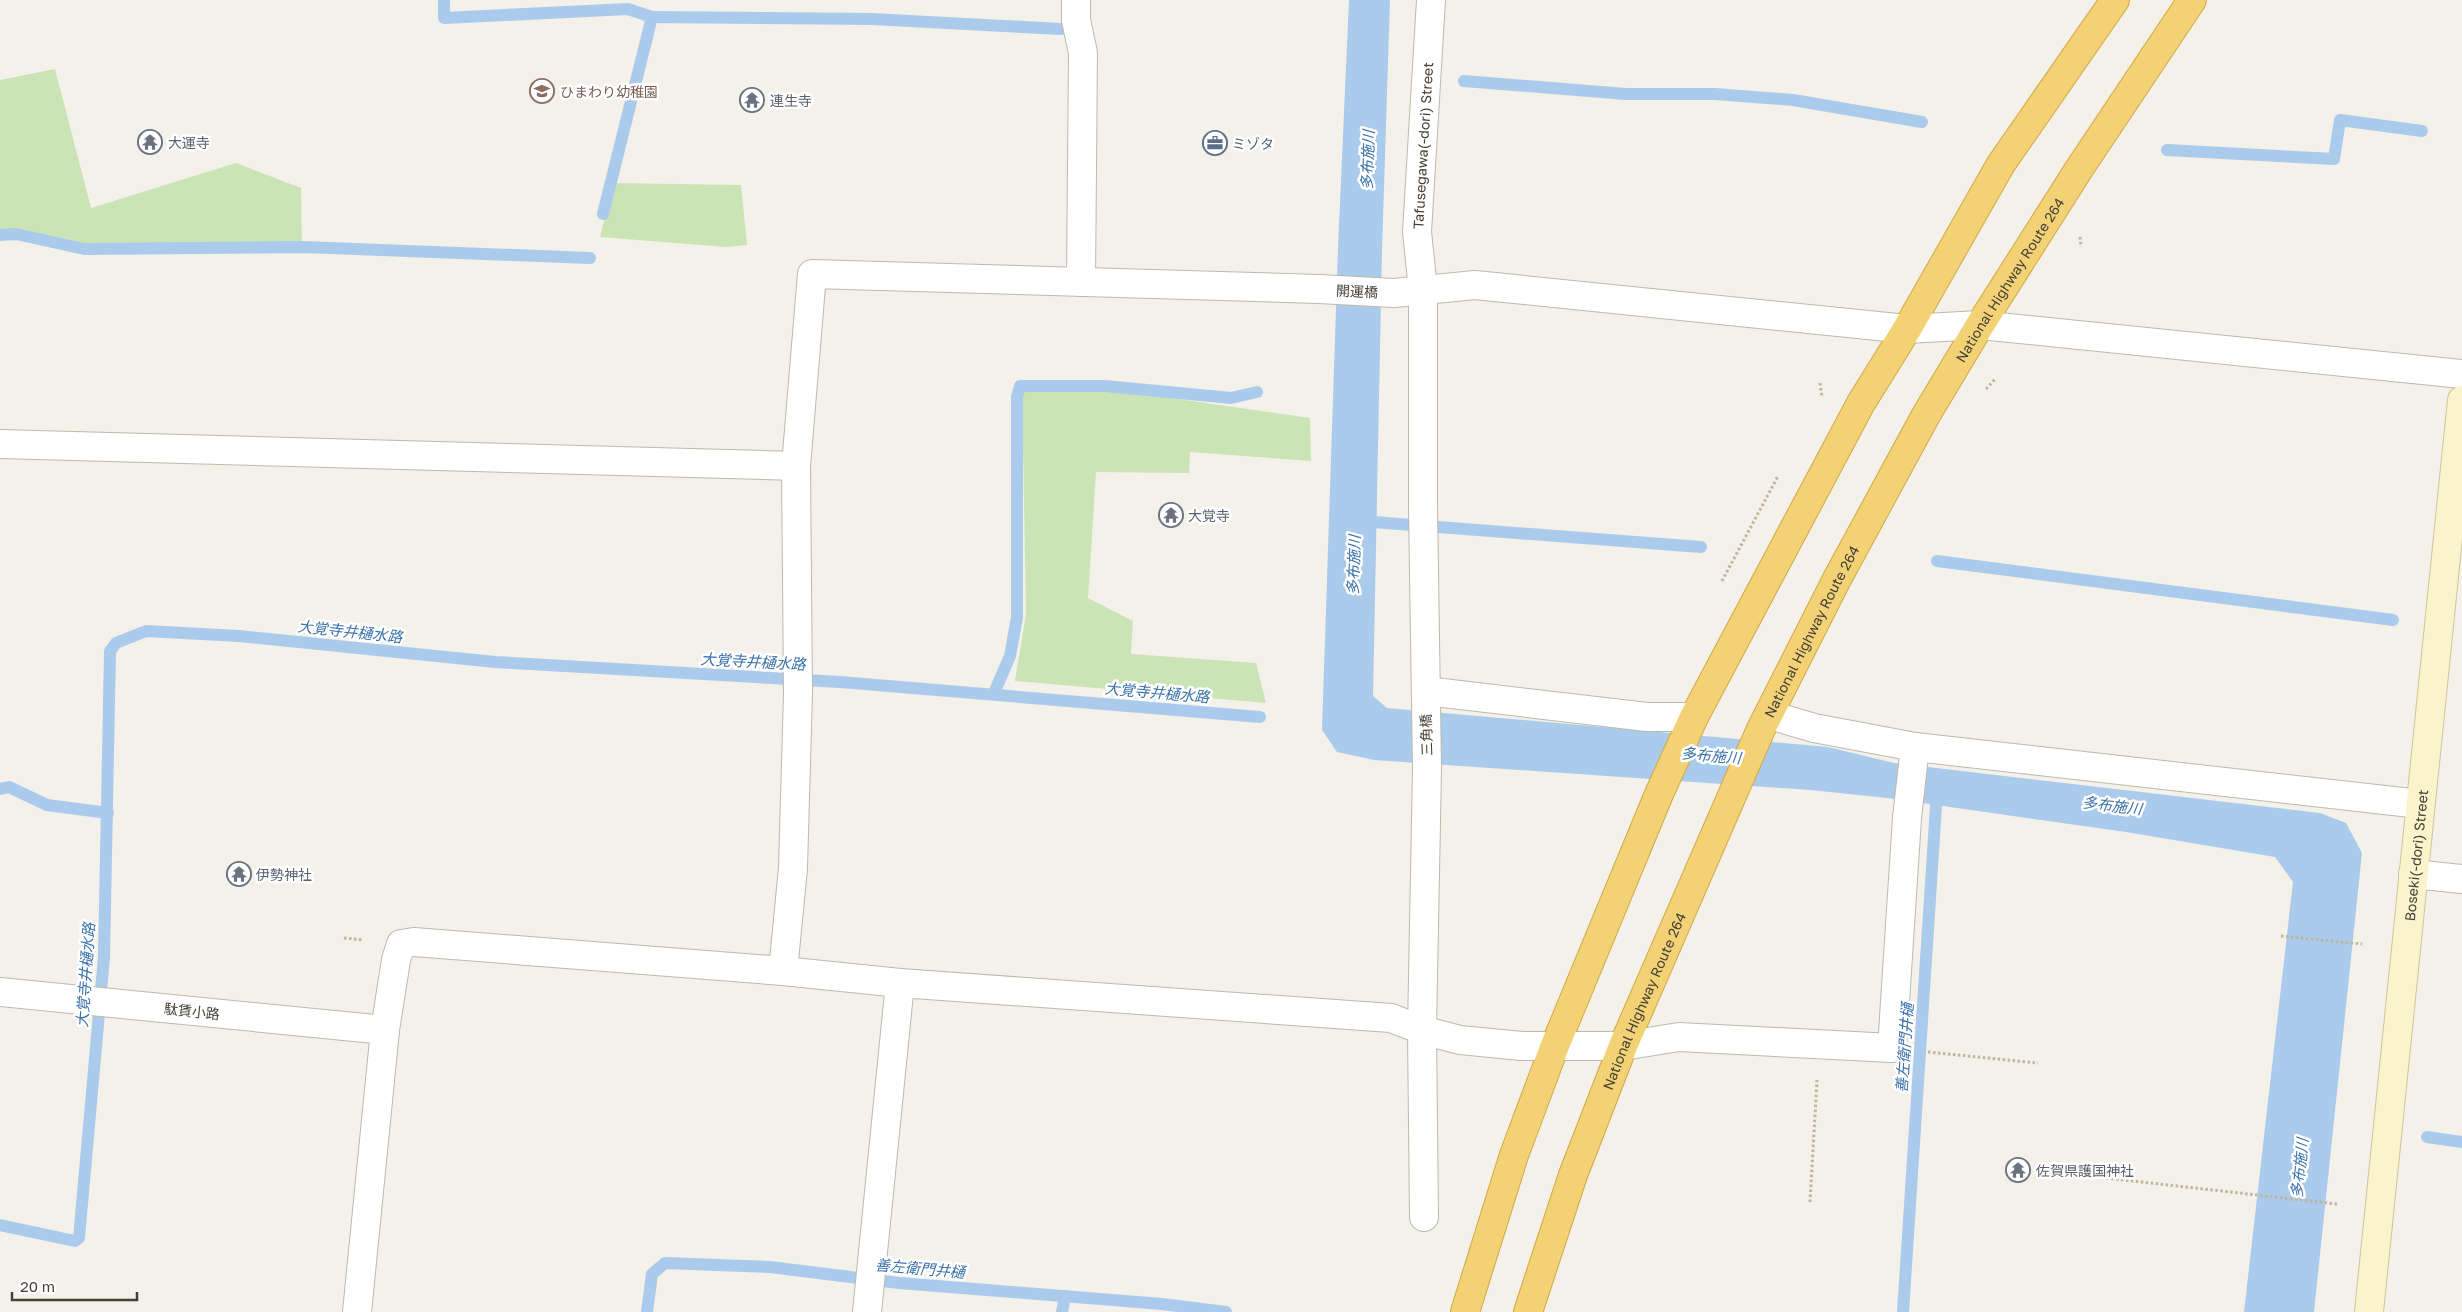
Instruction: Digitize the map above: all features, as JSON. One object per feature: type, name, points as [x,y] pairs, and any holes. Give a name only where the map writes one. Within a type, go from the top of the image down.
[{"type":"highway","points":[[1466,1309],[1514,1155],[1554,1048],[1659,794],[1694,717],[1861,403],[1907,329],[2002,164],[2115,0]]},
{"type":"highway","name":"National Highway Route 264","points":[[1528,1312],[1573,1175],[1624,1046],[1730,798],[1837,579],[1926,415],[1980,325],[2079,169],[2192,0]]},
{"type":"street","points":[[1076,0],[1076,20],[1083,53],[1081,282]]},
{"type":"street","name":"Tafusegawa(-dori) Street","points":[[1423,507],[1423,290],[1417,232],[1431,0]]},
{"type":"street","name":"開運橋","points":[[796,466],[812,274],[1319,288],[1394,293],[1475,286],[1907,329],[1980,325],[2462,374]]},
{"type":"street","name":"Boseki(-dori) Street","points":[[2369,1312],[2462,400]]},
{"type":"street","points":[[0,444],[796,466],[798,693],[793,868],[783,971]]},
{"type":"street","name":"三角橋","points":[[1423,507],[1425,547],[1425,696],[1428,769],[1422,1030],[1424,1217]]},
{"type":"street","points":[[1425,696],[1646,718],[1694,717]]},
{"type":"street","points":[[1766,722],[1814,728],[1915,747],[2420,804]]},
{"type":"street","points":[[357,1312],[385,1030],[396,960],[401,944],[414,942],[783,971],[900,983],[1391,1018],[1422,1030],[1460,1040],[1554,1048],[1624,1046],[1679,1036],[1892,1048],[1907,818],[1915,747]]},
{"type":"street","points":[[2413,874],[2462,879]]},
{"type":"street","points":[[870,1291],[900,983]]},
{"type":"street","name":"駄賃小路","points":[[0,992],[385,1030]]},
{"type":"path","points":[[2281,936],[2362,944]]},
{"type":"path","points":[[1810,1202],[1819,1044]]},
{"type":"path","points":[[1930,1052],[2038,1063]]},
{"type":"path","points":[[2106,1178],[2337,1204]]},
{"type":"green space","points":[[55,69],[91,208],[236,163],[301,188],[302,251],[84,252],[18,238],[0,240],[0,80]]},
{"type":"green space","points":[[613,183],[741,185],[747,245],[726,247],[600,237]]},
{"type":"green space","points":[[1115,390],[1310,418],[1311,461],[1190,452],[1189,473],[1096,472],[1088,598],[1133,621],[1131,654],[1256,663],[1266,703],[1015,681],[1026,614],[1022,391]]},
{"type":"water","name":"多布施川","points":[[1349,0],[1390,0],[1382,250],[1373,696],[1387,708],[1828,747],[1894,763],[2320,813],[2346,823],[2362,853],[2314,1312],[2244,1312],[2293,882],[2275,857],[2126,832],[1887,798],[1810,790],[1374,760],[1337,752],[1322,730],[1338,248]]},
{"type":"waterway","points":[[444,0],[444,18],[628,9],[652,17],[603,214]]},
{"type":"waterway","points":[[652,17],[872,19],[1061,29]]},
{"type":"waterway","points":[[1464,81],[1626,94],[1715,94],[1793,100],[1922,122]]},
{"type":"waterway","points":[[2167,150],[2334,159],[2340,120],[2422,131]]},
{"type":"waterway","points":[[0,235],[16,234],[84,249],[304,247],[590,258]]},
{"type":"waterway","points":[[994,693],[1010,656],[1017,617],[1017,397],[1020,386],[1105,386],[1231,398],[1257,392]]},
{"type":"waterway","points":[[1360,521],[1701,547]]},
{"type":"waterway","points":[[1937,561],[2393,620]]},
{"type":"waterway","name":"大覚寺井樋水路","points":[[0,1225],[75,1241],[79,1238],[104,957],[110,651],[116,643],[146,631],[239,636],[495,662],[840,682],[1260,717]]},
{"type":"waterway","points":[[0,789],[9,787],[47,805],[108,813]]},
{"type":"waterway","name":"善左衛門井樋","points":[[1903,1312],[1937,791]]},
{"type":"waterway","points":[[2427,1137],[2462,1142]]},
{"type":"waterway","name":"善左衛門井樋","points":[[647,1312],[652,1274],[665,1263],[770,1267],[899,1283],[1162,1304],[1226,1312]]},
{"type":"waterway","points":[[1062,1312],[1065,1296]]},
{"type":"place","name":"ひまわり幼稚園","points":[[542,91]]},
{"type":"place","name":"連生寺","points":[[752,100]]},
{"type":"place","name":"大運寺","points":[[150,142]]},
{"type":"place","name":"ミゾタ","points":[[1215,143]]},
{"type":"place","name":"大覚寺","points":[[1171,515]]},
{"type":"place","name":"伊勢神社","points":[[239,874]]},
{"type":"place","name":"佐賀県護国神社","points":[[2018,1170]]}]
